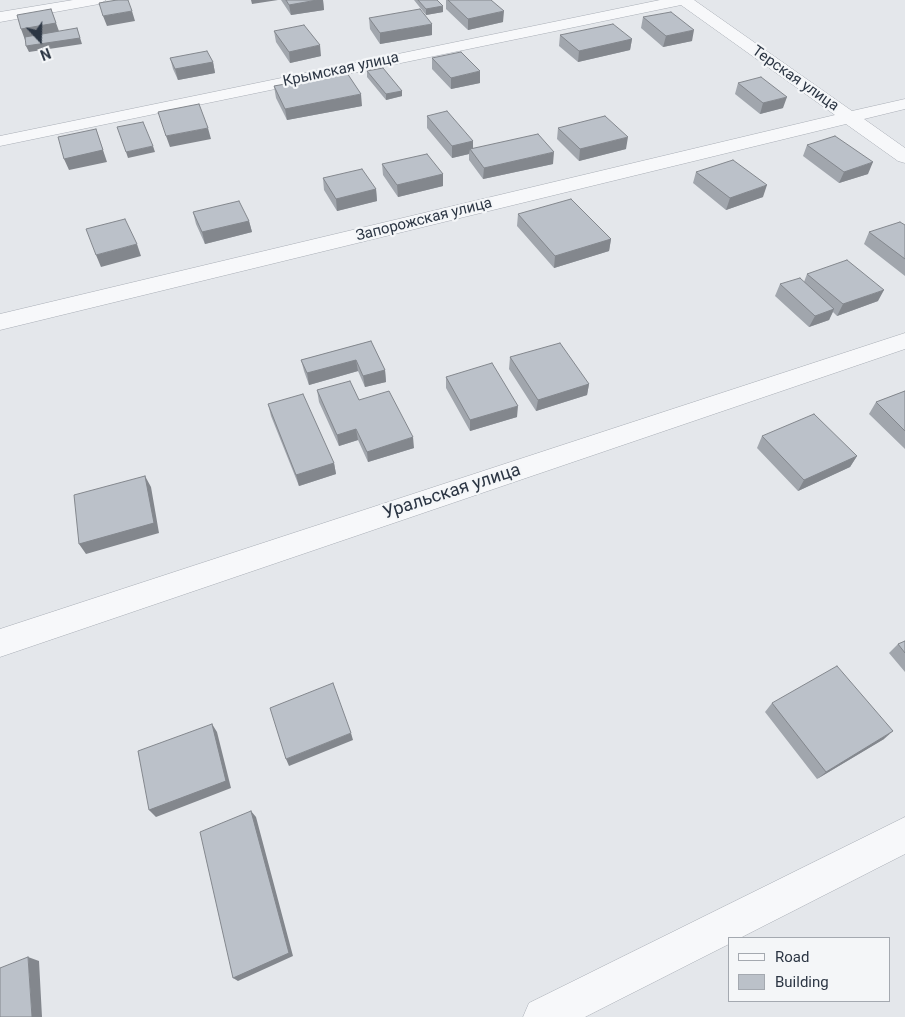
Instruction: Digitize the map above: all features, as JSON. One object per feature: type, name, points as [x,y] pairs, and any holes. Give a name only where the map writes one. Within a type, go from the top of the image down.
[{"type":"street","points":[[0,17],[99,0]]},
{"type":"street","name":"Терская улица","points":[[683,0],[905,157]]},
{"type":"street","name":"Крымская улица","points":[[0,141],[683,0]]},
{"type":"street","name":"Запорожская улица","points":[[0,322],[905,104]]},
{"type":"street","name":"Уральская улица","points":[[0,643],[905,340]]},
{"type":"street","points":[[543,1017],[905,834]]},
{"type":"building","points":[[128,0],[132,11],[103,16],[99,3]]},
{"type":"building","points":[[286,0],[317,0],[289,5]]},
{"type":"building","points":[[418,0],[437,0],[443,6],[426,9]]},
{"type":"building","points":[[448,0],[491,0],[504,11],[468,19]]},
{"type":"building","points":[[51,9],[56,23],[21,29],[17,15]]},
{"type":"building","points":[[420,9],[432,24],[380,33],[369,18]]},
{"type":"building","points":[[671,12],[694,30],[666,36],[643,17]]},
{"type":"building","points":[[613,24],[632,39],[579,51],[560,35]]},
{"type":"building","points":[[304,25],[320,45],[289,52],[274,31]]},
{"type":"building","points":[[77,28],[80,38],[26,46],[25,37]]},
{"type":"building","points":[[207,51],[213,62],[175,69],[170,58]]},
{"type":"building","points":[[461,52],[480,71],[451,78],[432,58]]},
{"type":"building","points":[[383,68],[402,91],[386,94],[367,71]]},
{"type":"building","points":[[347,73],[361,94],[285,109],[274,86]]},
{"type":"building","points":[[761,77],[787,97],[763,103],[738,83]]},
{"type":"building","points":[[199,104],[208,128],[166,136],[158,112]]},
{"type":"building","points":[[447,111],[473,141],[452,146],[427,116]]},
{"type":"building","points":[[605,116],[628,137],[580,149],[558,128]]},
{"type":"building","points":[[143,122],[153,146],[126,152],[117,127]]},
{"type":"building","points":[[96,129],[103,150],[64,159],[58,137]]},
{"type":"building","points":[[538,134],[554,152],[484,168],[470,149]]},
{"type":"building","points":[[835,136],[873,162],[844,172],[807,145]]},
{"type":"building","points":[[427,154],[443,174],[397,185],[382,164]]},
{"type":"building","points":[[733,160],[767,185],[730,198],[696,172]]},
{"type":"building","points":[[362,169],[376,189],[336,199],[323,178]]},
{"type":"building","points":[[571,199],[611,239],[555,256],[518,214]]},
{"type":"building","points":[[239,201],[249,221],[202,232],[193,212]]},
{"type":"building","points":[[125,219],[137,244],[96,255],[86,229]]},
{"type":"building","points":[[900,222],[905,225],[905,259],[869,232]]},
{"type":"building","points":[[847,260],[884,290],[843,304],[807,274]]},
{"type":"building","points":[[800,278],[834,309],[815,316],[780,284]]},
{"type":"building","points":[[371,341],[385,370],[363,376],[356,360],[307,373],[301,360]]},
{"type":"building","points":[[560,343],[589,384],[538,400],[510,357]]},
{"type":"building","points":[[492,363],[518,406],[470,420],[446,377]]},
{"type":"building","points":[[350,381],[359,400],[389,391],[413,437],[367,452],[356,429],[337,435],[317,390]]},
{"type":"building","points":[[905,391],[905,431],[876,402]]},
{"type":"building","points":[[303,394],[334,463],[296,475],[268,404]]},
{"type":"building","points":[[814,414],[857,456],[804,480],[762,436]]},
{"type":"building","points":[[145,476],[154,523],[79,544],[74,495]]},
{"type":"building","points":[[905,641],[905,653],[898,644]]},
{"type":"building","points":[[837,666],[893,731],[826,772],[772,703]]},
{"type":"building","points":[[333,683],[351,733],[286,759],[270,708]]},
{"type":"building","points":[[212,724],[226,781],[149,810],[138,751]]},
{"type":"building","points":[[251,811],[289,953],[233,978],[200,832]]},
{"type":"building","points":[[28,957],[32,1017],[0,1017],[0,968]]}]
